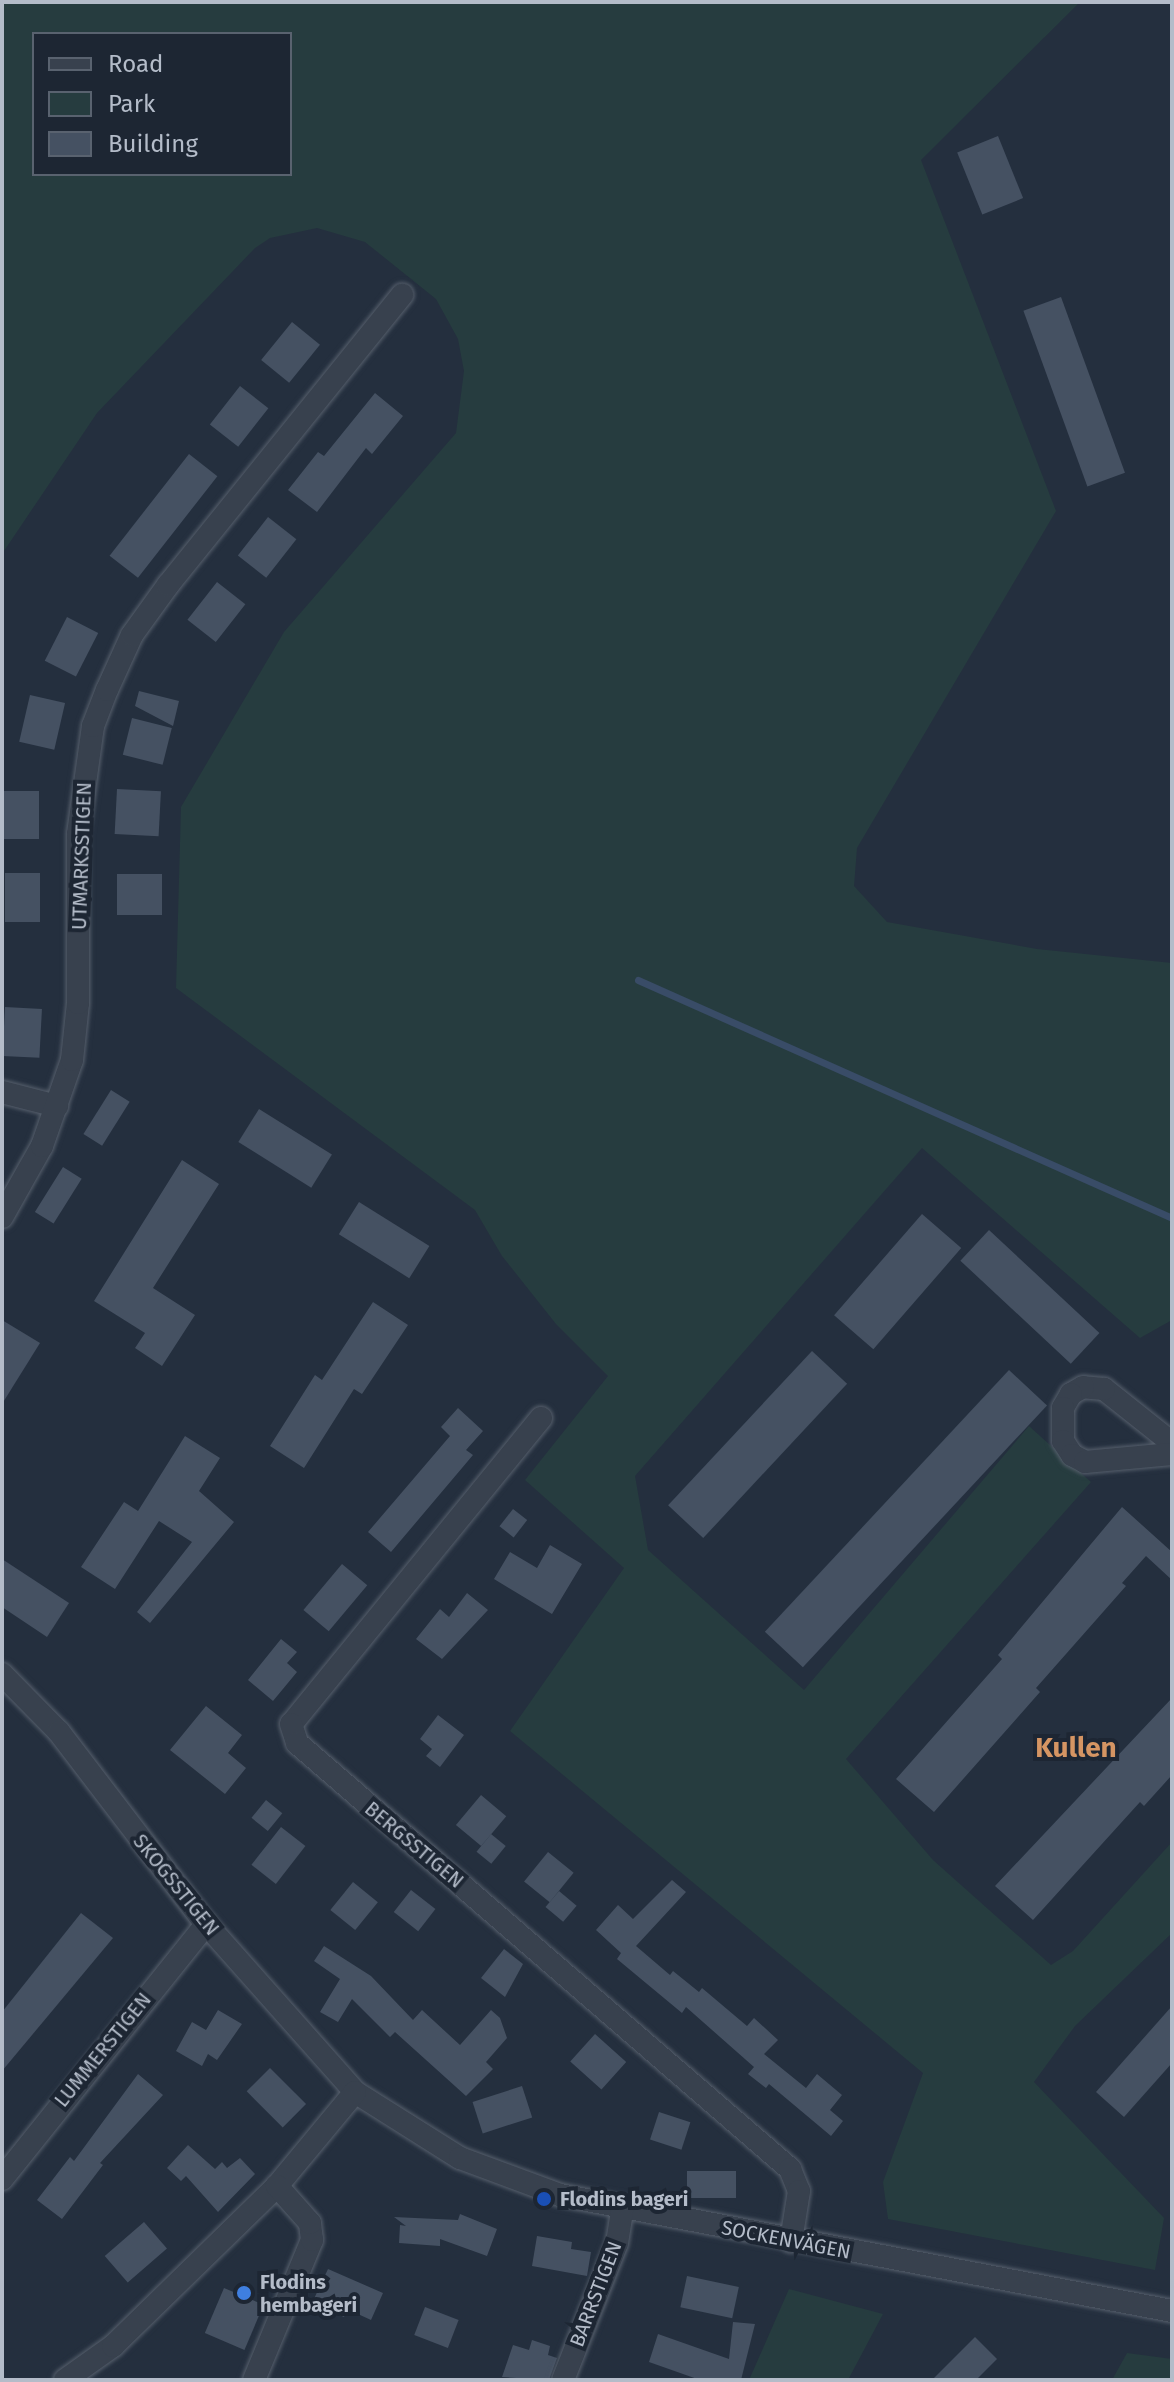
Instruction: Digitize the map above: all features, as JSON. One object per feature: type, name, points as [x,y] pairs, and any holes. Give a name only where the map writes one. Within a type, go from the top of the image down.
[{"type":"street","name":"UTMARKSSTIGEN","points":[[2,1217],[42,1146],[72,1060],[78,1003],[78,834],[86,767],[107,690],[132,635],[168,585],[402,295]]},
{"type":"street","points":[[2,1092],[57,1106]]},
{"type":"street","points":[[1172,1443],[1104,1389],[1083,1387],[1071,1394],[1063,1408],[1063,1441],[1072,1455],[1085,1462],[1172,1454]]},
{"type":"street","name":"BERGSSTIGEN","points":[[541,1418],[291,1724],[297,1743],[790,2169],[799,2191],[791,2241]]},
{"type":"street","name":"SKOGSSTIGEN","points":[[2,1674],[59,1732],[206,1924],[355,2092]]},
{"type":"street","name":"LUMMERSTIGEN","points":[[2,2179],[206,1924]]},
{"type":"street","points":[[65,2380],[113,2346],[277,2186],[355,2092]]},
{"type":"street","name":"SOCKENVÄGEN","points":[[355,2092],[460,2158],[560,2195],[1172,2311]]},
{"type":"street","points":[[254,2380],[312,2240],[310,2223],[277,2186]]},
{"type":"street","name":"BARRSTIGEN","points":[[563,2380],[617,2243],[623,2207]]},
{"type":"green space","points":[[2,2],[1080,2],[921,160],[1056,511],[857,848],[854,886],[887,922],[1037,949],[1172,963],[1172,1320],[1140,1338],[922,1148],[635,1476],[648,1550],[804,1690],[1029,1426],[1091,1482],[846,1759],[933,1860],[1051,1965],[1073,1951],[1172,1842],[1172,1933],[1075,2026],[1034,2082],[1164,2218],[1155,2270],[888,2219],[883,2182],[923,2073],[510,1731],[624,1568],[525,1480],[608,1376],[556,1324],[502,1256],[475,1210],[176,988],[181,807],[284,632],[456,433],[464,371],[458,339],[436,299],[365,242],[317,228],[270,238],[255,248],[97,413],[2,554]]},
{"type":"green space","points":[[789,2289],[883,2314],[848,2380],[749,2380]]},
{"type":"green space","points":[[1127,2353],[1172,2359],[1172,2380],[1112,2380]]},
{"type":"building","points":[[998,136],[1023,198],[982,215],[957,152]]},
{"type":"building","points":[[1061,297],[1125,473],[1087,486],[1023,311]]},
{"type":"building","points":[[292,322],[320,345],[289,383],[261,360]]},
{"type":"building","points":[[240,386],[268,408],[238,447],[210,425]]},
{"type":"building","points":[[375,393],[403,416],[372,454],[366,448],[317,512],[288,490],[318,452],[324,456]]},
{"type":"building","points":[[189,454],[217,476],[138,578],[110,556]]},
{"type":"building","points":[[268,517],[296,539],[266,578],[238,556]]},
{"type":"building","points":[[217,582],[245,604],[216,642],[187,620]]},
{"type":"building","points":[[67,617],[98,633],[76,677],[45,661]]},
{"type":"building","points":[[139,691],[179,701],[173,726],[135,706]]},
{"type":"building","points":[[30,695],[65,703],[54,750],[19,742]]},
{"type":"building","points":[[132,718],[172,728],[163,765],[123,755]]},
{"type":"building","points":[[117,789],[161,791],[159,836],[115,834]]},
{"type":"building","points":[[3,791],[39,791],[39,839],[3,839]]},
{"type":"building","points":[[5,873],[40,873],[40,922],[5,922]]},
{"type":"building","points":[[117,874],[162,874],[162,915],[117,915]]},
{"type":"building","points":[[5,1007],[42,1009],[39,1058],[2,1056]]},
{"type":"building","points":[[111,1090],[130,1102],[102,1146],[83,1134]]},
{"type":"building","points":[[259,1109],[332,1155],[311,1188],[238,1142]]},
{"type":"building","points":[[182,1160],[219,1184],[153,1288],[195,1315],[162,1366],[135,1348],[145,1333],[94,1301]]},
{"type":"building","points":[[63,1167],[82,1179],[54,1224],[35,1212]]},
{"type":"building","points":[[359,1202],[429,1246],[409,1278],[339,1234]]},
{"type":"building","points":[[922,1214],[961,1248],[873,1349],[834,1315]]},
{"type":"building","points":[[989,1230],[1099,1333],[1071,1364],[960,1261]]},
{"type":"building","points":[[373,1302],[408,1325],[362,1394],[354,1389],[304,1468],[270,1446],[315,1375],[322,1380]]},
{"type":"building","points":[[2,1320],[40,1343],[2,1404]]},
{"type":"building","points":[[812,1351],[847,1384],[703,1538],[668,1505]]},
{"type":"building","points":[[1009,1370],[1047,1405],[803,1667],[765,1632]]},
{"type":"building","points":[[458,1408],[483,1431],[466,1450],[473,1455],[391,1552],[368,1532],[450,1436],[441,1427]]},
{"type":"building","points":[[185,1436],[220,1458],[199,1491],[234,1522],[150,1623],[137,1612],[192,1542],[159,1521],[115,1589],[81,1567],[124,1502],[138,1511]]},
{"type":"building","points":[[1122,1507],[1172,1552],[1172,1580],[1146,1556],[1122,1583],[1126,1586],[1036,1688],[1040,1692],[934,1812],[896,1779],[1002,1659],[998,1655]]},
{"type":"building","points":[[513,1509],[527,1520],[514,1537],[499,1526]]},
{"type":"building","points":[[550,1545],[582,1564],[552,1614],[494,1579],[510,1552],[537,1568]]},
{"type":"building","points":[[2,1559],[69,1603],[47,1637],[2,1607]]},
{"type":"building","points":[[342,1564],[367,1585],[329,1631],[303,1610]]},
{"type":"building","points":[[467,1593],[488,1610],[442,1659],[416,1639],[440,1609],[449,1617]]},
{"type":"building","points":[[281,1639],[297,1652],[287,1663],[297,1672],[273,1701],[248,1680]]},
{"type":"building","points":[[1172,1698],[1172,1775],[1144,1806],[1140,1802],[1033,1920],[995,1886]]},
{"type":"building","points":[[206,1706],[242,1735],[228,1753],[246,1768],[225,1794],[170,1750]]},
{"type":"building","points":[[438,1715],[464,1735],[440,1767],[426,1756],[432,1749],[420,1739]]},
{"type":"building","points":[[481,1795],[506,1816],[481,1846],[456,1825]]},
{"type":"building","points":[[266,1800],[282,1813],[268,1831],[252,1818]]},
{"type":"building","points":[[281,1827],[305,1846],[276,1884],[251,1865]]},
{"type":"building","points":[[491,1834],[506,1846],[491,1864],[477,1852]]},
{"type":"building","points":[[548,1852],[574,1873],[550,1902],[524,1882]]},
{"type":"building","points":[[672,1880],[686,1892],[636,1946],[670,1975],[673,1971],[699,1992],[702,1988],[747,2026],[754,2018],[778,2040],[764,2054],[806,2088],[817,2074],[842,2095],[830,2110],[843,2121],[831,2136],[769,2084],[766,2088],[748,2074],[754,2067],[686,2007],[682,2013],[617,1959],[621,1953],[596,1930],[618,1905],[633,1919]]},
{"type":"building","points":[[353,1882],[378,1902],[355,1930],[330,1910]]},
{"type":"building","points":[[411,1890],[435,1909],[418,1931],[394,1912]]},
{"type":"building","points":[[559,1891],[577,1906],[563,1922],[546,1907]]},
{"type":"building","points":[[81,1913],[113,1938],[2,2071],[2,2012]]},
{"type":"building","points":[[324,1946],[371,1976],[413,2020],[422,2010],[460,2045],[491,2010],[500,2018],[507,2038],[486,2062],[493,2069],[466,2096],[395,2032],[390,2037],[352,1999],[338,2022],[320,2012],[340,1979],[314,1961]]},
{"type":"building","points":[[504,1949],[523,1964],[505,1997],[481,1978]]},
{"type":"building","points":[[1172,2006],[1172,2063],[1124,2117],[1096,2092]]},
{"type":"building","points":[[218,2010],[242,2024],[217,2060],[208,2054],[202,2066],[176,2051],[192,2022],[206,2030]]},
{"type":"building","points":[[595,2034],[626,2062],[601,2090],[570,2061]]},
{"type":"building","points":[[270,2068],[306,2104],[283,2127],[247,2091]]},
{"type":"building","points":[[138,2074],[163,2095],[100,2163],[103,2165],[62,2219],[37,2200],[70,2157],[74,2161]]},
{"type":"building","points":[[522,2086],[532,2117],[483,2133],[473,2102]]},
{"type":"building","points":[[659,2112],[690,2122],[681,2150],[650,2140]]},
{"type":"building","points":[[188,2145],[215,2169],[222,2162],[227,2168],[240,2158],[255,2174],[218,2212],[186,2176],[181,2181],[167,2168]]},
{"type":"building","points":[[687,2171],[736,2171],[736,2198],[687,2198]]},
{"type":"building","points":[[460,2214],[497,2229],[487,2256],[440,2239],[440,2246],[399,2243],[400,2225],[406,2226],[394,2217],[458,2220]]},
{"type":"building","points":[[144,2222],[167,2248],[128,2283],[105,2256]]},
{"type":"building","points":[[537,2236],[572,2242],[571,2249],[591,2252],[587,2276],[532,2266]]},
{"type":"building","points":[[328,2269],[383,2293],[371,2320],[347,2309],[344,2317],[312,2303]]},
{"type":"building","points":[[687,2276],[739,2287],[732,2318],[680,2307]]},
{"type":"building","points":[[224,2288],[264,2305],[244,2350],[205,2333]]},
{"type":"building","points":[[425,2307],[459,2320],[448,2348],[414,2335]]},
{"type":"building","points":[[733,2322],[755,2324],[741,2380],[700,2380],[649,2362],[658,2334],[729,2359]]},
{"type":"building","points":[[975,2337],[997,2359],[976,2380],[932,2380]]},
{"type":"building","points":[[532,2340],[550,2346],[548,2355],[557,2358],[549,2380],[502,2377],[513,2345],[529,2350]]},
{"type":"waterway","points":[[638,980],[1172,1218]]},
{"type":"place","name":"Flodins bageri","points":[[544,2199]]},
{"type":"place","name":"Flodins hembageri","points":[[244,2293]]},
{"type":"district","name":"Kullen","points":[[1076,1748]]}]
